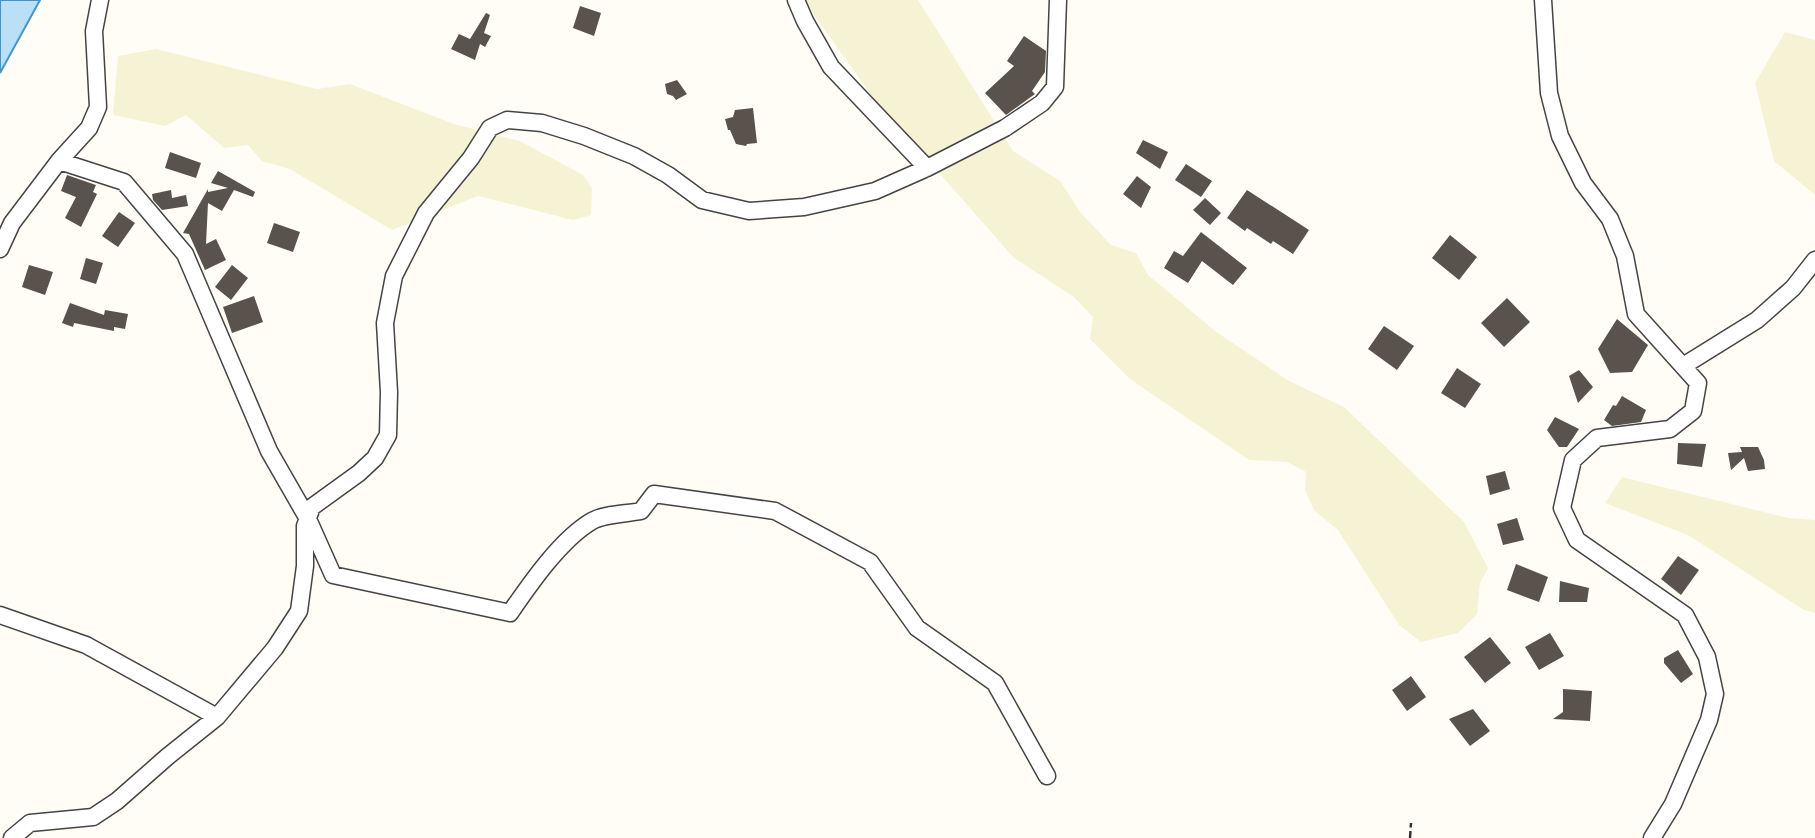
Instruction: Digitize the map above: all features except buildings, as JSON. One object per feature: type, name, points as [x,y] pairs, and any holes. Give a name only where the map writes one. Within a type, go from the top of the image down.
[{"type":"street","points":[[0,249],[12,223],[59,161],[89,128],[98,107],[94,31],[100,0]]},
{"type":"street","points":[[796,0],[831,68],[927,168]]},
{"type":"street","points":[[12,838],[30,823],[93,817],[117,801],[217,717],[275,648],[299,611],[305,566],[304,526],[312,508],[375,458],[388,435],[389,392],[385,323],[394,276],[426,213],[471,158],[490,128],[507,120],[542,123],[584,136],[634,156],[668,175],[702,200],[749,211],[804,207],[875,191],[1005,128],[1042,103],[1055,87],[1058,0]]},
{"type":"street","points":[[1543,0],[1549,93],[1560,136],[1583,183],[1610,219],[1625,256],[1636,314],[1698,383],[1693,411],[1670,429],[1597,438],[1573,460],[1562,508],[1577,540],[1685,615],[1707,657],[1715,694],[1709,720],[1673,804],[1652,838]]},
{"type":"street","points":[[59,161],[124,181],[185,254],[269,451],[308,519],[333,575],[510,613],[539,571],[576,533],[593,520],[640,511],[654,494],[775,511],[870,562],[917,628],[995,683],[1047,776]]},
{"type":"street","points":[[1683,366],[1757,320],[1793,288],[1815,260]]},
{"type":"street","points":[[0,615],[86,645],[217,717]]},
{"type":"path","points":[[1410,838],[1411,823]]},
{"type":"shaded area","points":[[806,0],[918,0],[1013,151],[1060,181],[1081,213],[1111,245],[1136,253],[1148,275],[1215,331],[1289,381],[1344,407],[1464,522],[1488,568],[1480,583],[1477,614],[1458,633],[1421,642],[1399,625],[1338,530],[1314,510],[1305,490],[1306,472],[1287,462],[1249,460],[1130,379],[1090,339],[1093,317],[1074,297],[1014,258],[874,99]]},
{"type":"shaded area","points":[[1785,32],[1815,40],[1815,195],[1774,161],[1755,83]]},
{"type":"shaded area","points":[[156,49],[317,89],[350,84],[454,124],[520,141],[583,175],[592,188],[591,215],[573,220],[478,196],[392,230],[290,169],[262,161],[248,145],[224,148],[186,115],[165,126],[113,115],[118,56]]},
{"type":"shaded area","points":[[1622,477],[1788,518],[1815,520],[1815,613],[1804,610],[1688,535],[1605,503]]},
{"type":"water","points":[[0,0],[40,0],[0,73]]}]
